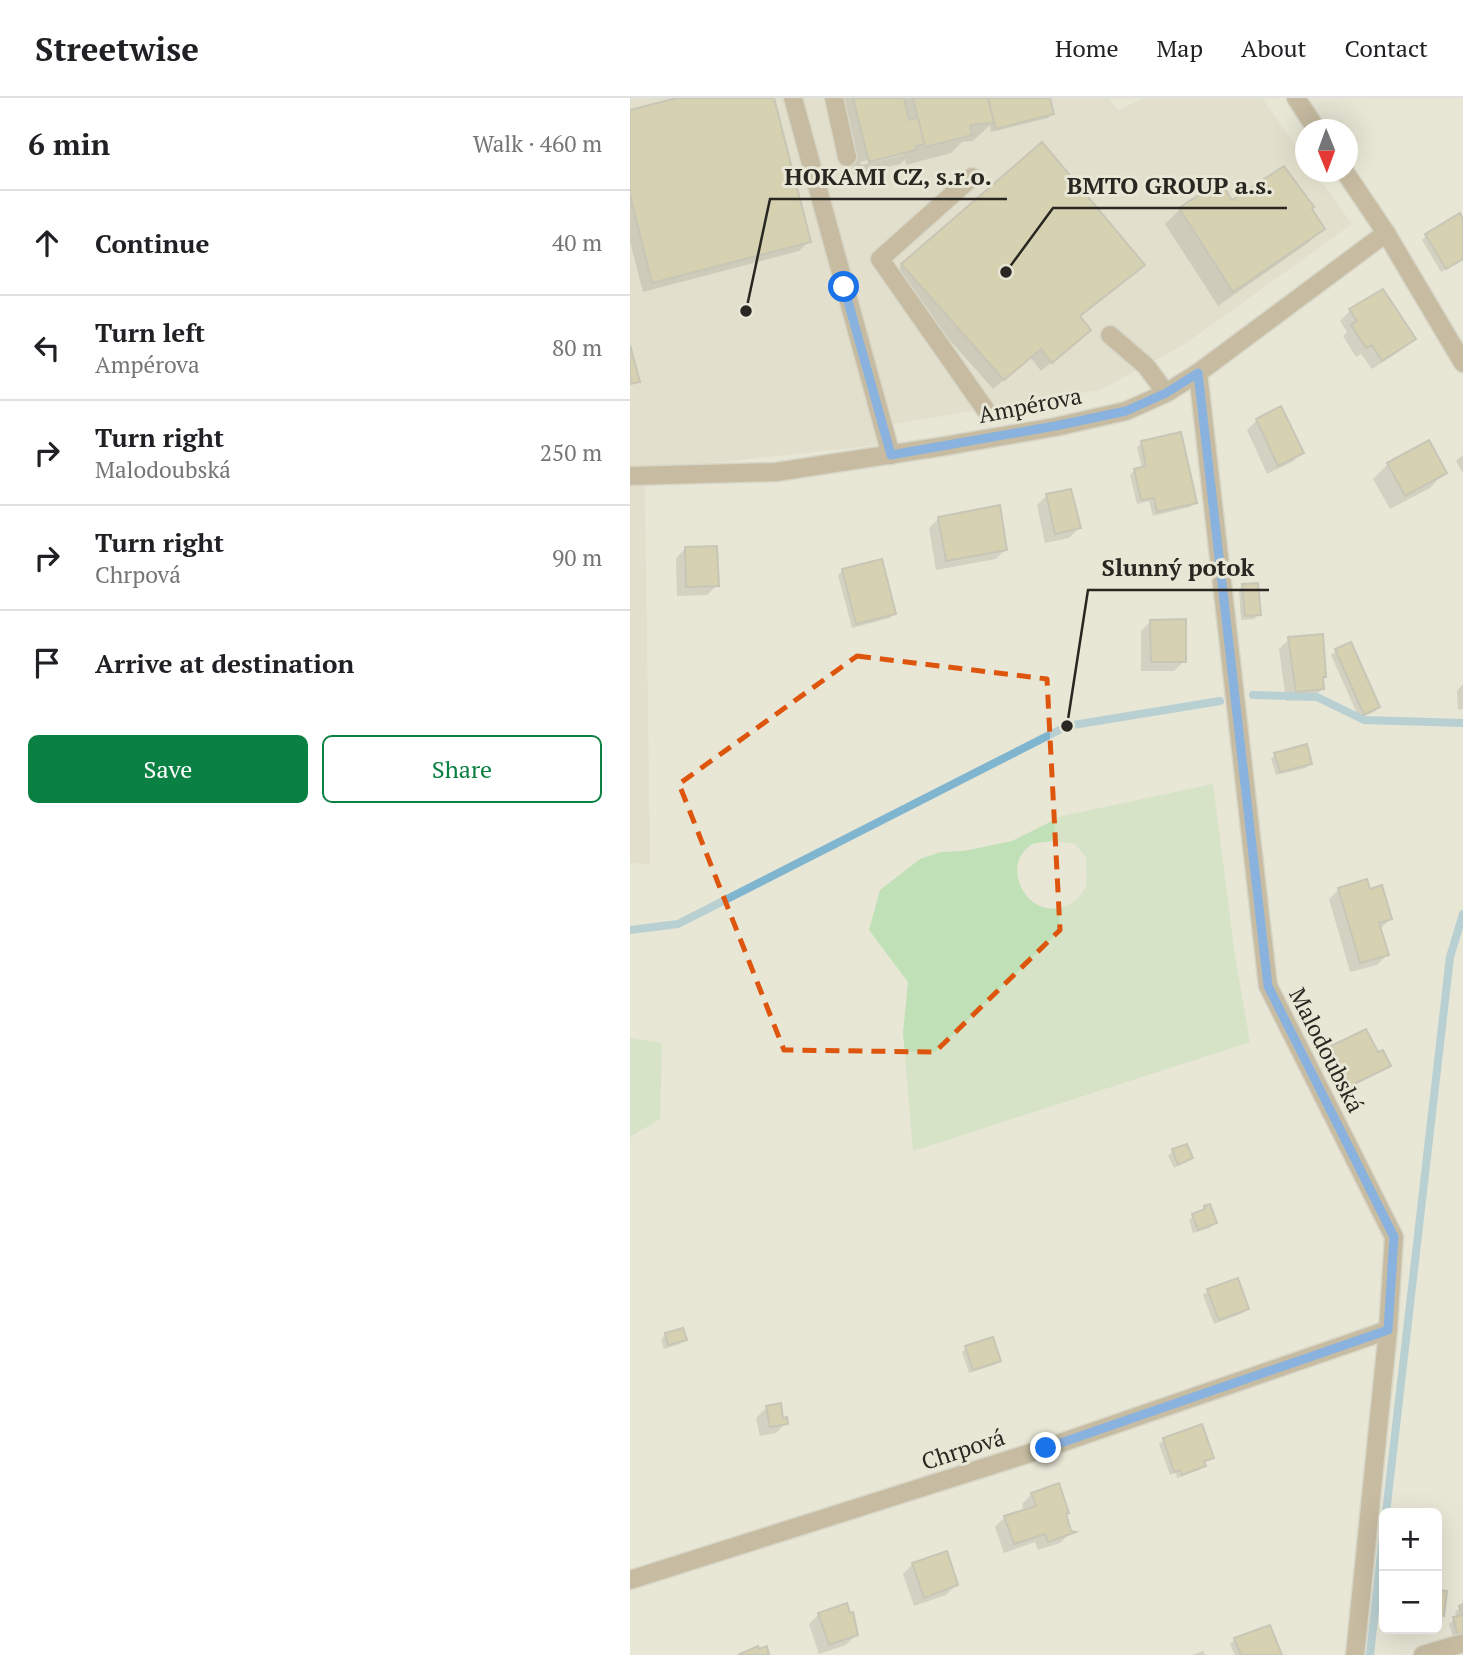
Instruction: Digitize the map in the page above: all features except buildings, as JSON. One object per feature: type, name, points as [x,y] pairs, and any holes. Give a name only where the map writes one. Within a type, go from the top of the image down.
[{"type":"street","points":[[793,98],[891,455]]},
{"type":"street","points":[[834,98],[848,157]]},
{"type":"street","points":[[1296,98],[1310,119]]},
{"type":"street","points":[[972,177],[880,260],[985,409]]},
{"type":"street","points":[[1352,182],[1386,233],[1463,363]]},
{"type":"street","name":"Ampérova","points":[[630,476],[776,472],[891,455],[1126,411],[1166,393],[1198,373],[1386,233]]},
{"type":"street","points":[[1110,335],[1146,366],[1166,393]]},
{"type":"street","name":"Malodoubská","points":[[1198,373],[1268,986],[1394,1237],[1388,1330],[1355,1655]]},
{"type":"street","name":"Chrpová","points":[[630,1580],[1046,1448],[1388,1330]]},
{"type":"street","points":[[1423,1655],[1463,1643]]},
{"type":"highlighted area","points":[[857,656],[1047,679],[1060,930],[935,1052],[784,1050],[679,784]]},
{"type":"shaded area","points":[[630,98],[1108,98],[1118,110],[1144,98],[1262,98],[1295,145],[1295,182],[1321,182],[1352,224],[1185,344],[1100,390],[894,424],[898,443],[712,463],[630,468]]},
{"type":"shaded area","points":[[630,485],[645,485],[650,864],[630,863]]},
{"type":"green space","points":[[1213,784],[1235,956],[1250,1042],[913,1151],[903,1033],[908,982],[869,930],[880,890],[920,859],[941,852],[964,851],[1012,841],[1062,816]],"holes":[[[1053,841],[1075,844],[1086,857],[1086,885],[1083,892],[1063,907],[1050,909],[1028,898],[1018,877],[1022,854],[1031,845],[1038,843]]]},
{"type":"green space","points":[[630,1038],[662,1043],[660,1119],[630,1137]]},
{"type":"waterway","points":[[1253,695],[1317,697],[1364,720],[1463,723]]},
{"type":"waterway","points":[[630,930],[678,924],[1067,726],[1220,701]]},
{"type":"waterway","points":[[1387,1508],[1450,957],[1463,914]]},
{"type":"waterway","points":[[1370,1655],[1379,1571]]},
{"type":"place","name":"BMTO GROUP a.s.","points":[[1006,272]]},
{"type":"place","name":"HOKAMI CZ, s.r.o.","points":[[746,311]]},
{"type":"place","name":"Slunný potok","points":[[1067,726]]},
{"type":"route","points":[[844,287],[891,455],[1126,411],[1166,393],[1198,373],[1268,986],[1394,1237],[1388,1330],[1046,1448]]}]
